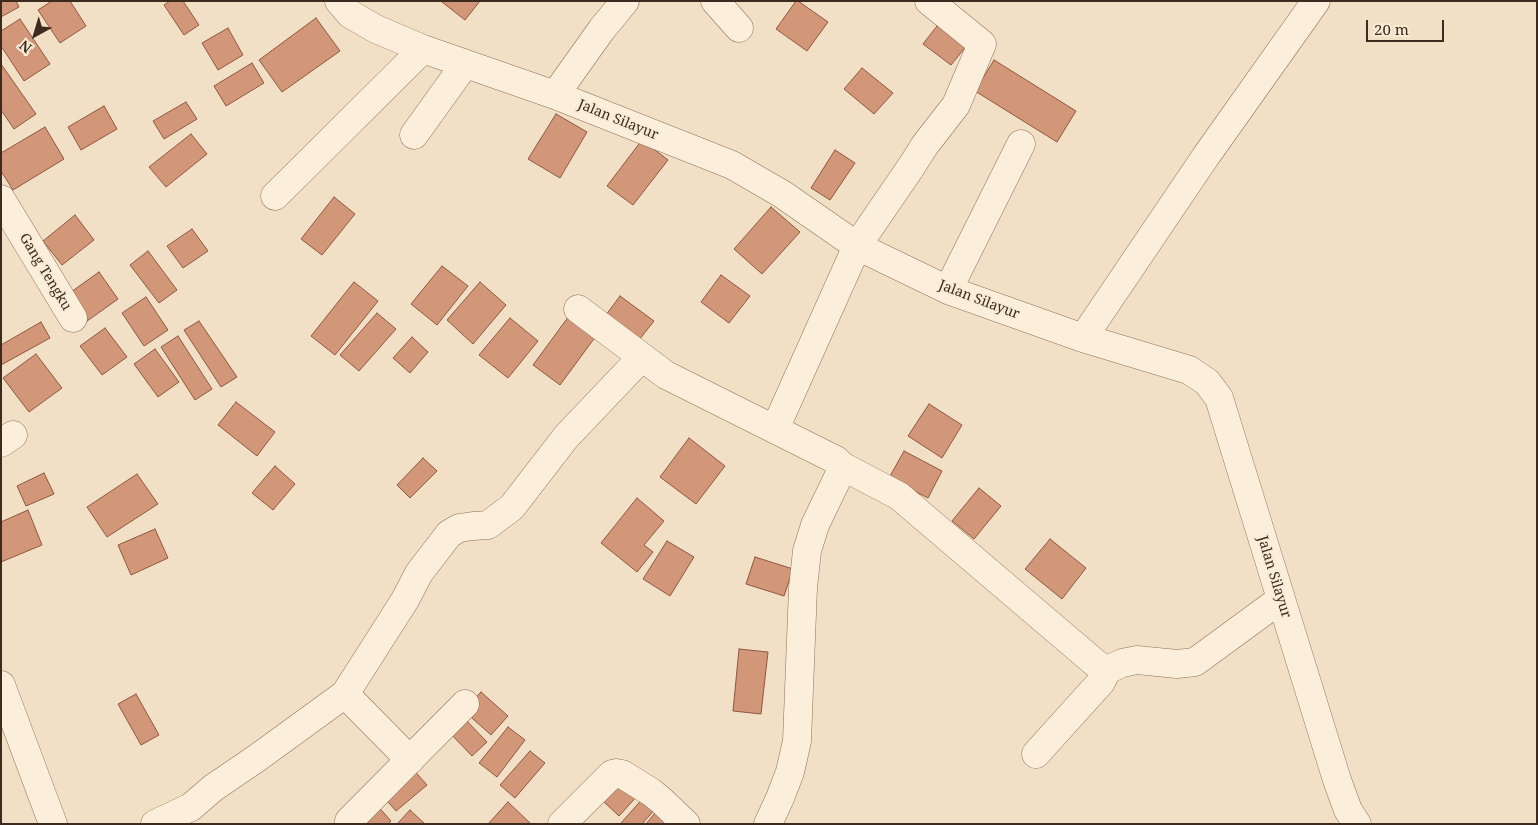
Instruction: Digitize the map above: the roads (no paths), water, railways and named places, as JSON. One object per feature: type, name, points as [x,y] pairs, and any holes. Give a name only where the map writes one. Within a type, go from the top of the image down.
[{"type":"street","name":"Jalan Silayur","points":[[339,1],[350,14],[376,29],[423,49],[555,95],[732,165],[782,194],[857,246],[948,290],[1083,338],[1189,370],[1207,382],[1219,398],[1340,788],[1348,810],[1357,824]]},
{"type":"street","points":[[555,95],[602,29],[625,1]]},
{"type":"street","points":[[716,1],[739,28]]},
{"type":"street","points":[[775,429],[857,246],[912,167],[925,145],[956,105],[982,44],[929,1]]},
{"type":"street","points":[[1083,338],[1206,156],[1316,1]]},
{"type":"street","points":[[275,196],[423,49]]},
{"type":"street","points":[[414,135],[466,64]]},
{"type":"street","points":[[948,290],[1021,144]]},
{"type":"street","name":"Gang Tengku","points":[[1,200],[73,318]]},
{"type":"street","points":[[578,309],[666,375],[836,460],[842,466],[899,496],[1105,671]]},
{"type":"street","points":[[156,824],[191,807],[213,788],[345,694],[405,600],[419,572],[449,534],[459,528],[488,525],[512,507],[566,437],[642,357]]},
{"type":"street","points":[[768,824],[790,772],[797,741],[803,588],[808,551],[816,525],[842,466]]},
{"type":"street","points":[[1105,671],[1122,663],[1136,660],[1177,664],[1195,662],[1281,599]]},
{"type":"street","points":[[1036,754],[1101,682],[1105,671]]},
{"type":"street","points":[[1,685],[53,824]]},
{"type":"street","points":[[345,694],[410,760]]},
{"type":"street","points":[[349,824],[349,821],[465,704]]},
{"type":"street","points":[[562,824],[609,776],[616,773],[622,774],[651,792],[686,824]]}]
